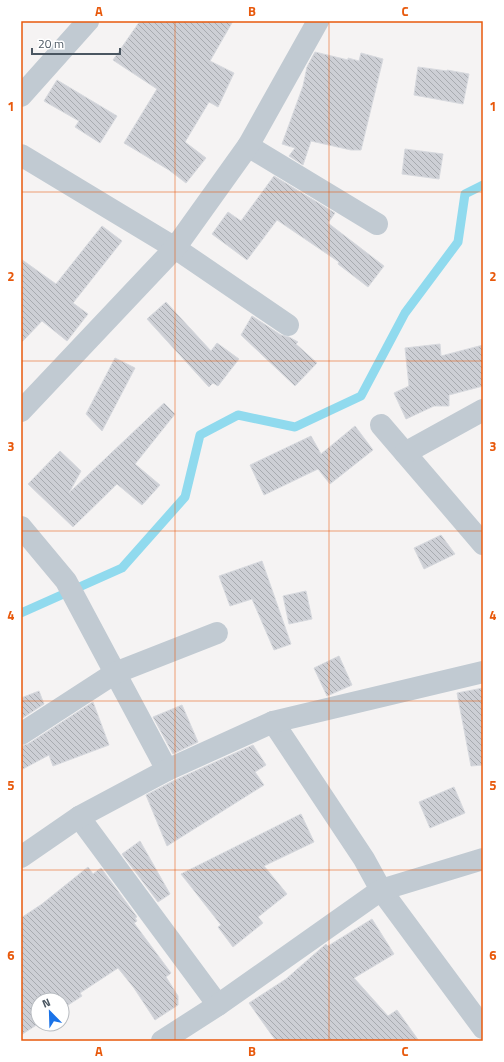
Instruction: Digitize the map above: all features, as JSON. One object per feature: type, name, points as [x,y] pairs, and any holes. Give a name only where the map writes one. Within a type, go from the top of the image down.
[{"type":"street","points":[[21,96],[88,21]]},
{"type":"street","points":[[21,411],[175,248],[248,146],[318,21]]},
{"type":"street","points":[[248,146],[377,224]]},
{"type":"street","points":[[21,154],[175,248],[288,325]]},
{"type":"street","points":[[405,453],[483,410]]},
{"type":"street","points":[[381,425],[483,544]]},
{"type":"street","points":[[21,527],[66,581],[167,770]]},
{"type":"street","points":[[21,734],[115,673],[217,634]]},
{"type":"street","points":[[21,857],[79,817],[167,770],[273,722],[483,672]]},
{"type":"street","points":[[273,722],[364,860],[381,890],[483,1028]]},
{"type":"street","points":[[79,817],[218,1005]]},
{"type":"street","points":[[162,1041],[218,1005],[381,890],[483,859]]},
{"type":"building","points":[[140,21],[233,21],[210,61],[234,73],[218,107],[209,102],[185,142],[206,158],[186,183],[169,170],[124,143],[157,89],[113,60]]},
{"type":"building","points":[[315,52],[348,60],[348,58],[359,61],[361,53],[383,59],[361,150],[351,150],[311,141],[303,165],[289,156],[295,148],[282,144],[303,86],[307,67]]},
{"type":"building","points":[[418,67],[469,74],[463,104],[414,95]]},
{"type":"building","points":[[57,80],[117,116],[100,143],[75,127],[79,121],[44,101]]},
{"type":"building","points":[[405,149],[443,154],[439,179],[402,174]]},
{"type":"building","points":[[274,176],[335,213],[328,223],[384,266],[368,287],[338,264],[339,262],[277,220],[247,260],[212,234],[228,212],[241,221]]},
{"type":"building","points":[[102,226],[122,241],[73,303],[88,314],[67,341],[42,321],[21,343],[21,259],[56,284]]},
{"type":"building","points":[[166,302],[211,351],[217,343],[239,359],[218,386],[213,383],[209,387],[147,319]]},
{"type":"building","points":[[252,316],[281,335],[298,342],[296,344],[317,363],[295,386],[241,335]]},
{"type":"building","points":[[440,344],[441,356],[483,345],[483,386],[449,395],[449,406],[434,406],[406,419],[394,393],[409,386],[405,348]]},
{"type":"building","points":[[115,358],[135,368],[102,431],[86,414]]},
{"type":"building","points":[[164,403],[175,414],[135,464],[160,485],[142,505],[117,484],[73,527],[28,484],[60,451],[81,471],[69,493]]},
{"type":"building","points":[[355,426],[373,450],[330,484],[318,469],[264,495],[250,465],[311,436],[321,454]]},
{"type":"building","points":[[441,535],[455,554],[424,569],[414,548]]},
{"type":"building","points":[[262,561],[291,644],[274,650],[252,599],[230,606],[219,576]]},
{"type":"building","points":[[306,591],[312,619],[289,624],[283,596]]},
{"type":"building","points":[[339,656],[352,685],[327,696],[314,668]]},
{"type":"building","points":[[483,688],[483,765],[471,766],[457,693]]},
{"type":"building","points":[[39,691],[44,704],[21,719],[21,698]]},
{"type":"building","points":[[93,702],[109,745],[53,766],[49,755],[21,770],[21,746],[28,744]]},
{"type":"building","points":[[182,705],[198,742],[173,754],[153,717]]},
{"type":"building","points":[[253,745],[266,765],[255,772],[264,785],[167,846],[146,795],[173,781]]},
{"type":"building","points":[[454,787],[465,813],[430,828],[419,802]]},
{"type":"building","points":[[301,814],[314,842],[264,866],[287,894],[258,917],[263,923],[233,947],[218,927],[221,925],[181,874]]},
{"type":"building","points":[[140,841],[170,894],[158,902],[122,854]]},
{"type":"building","points":[[88,867],[93,874],[101,868],[137,917],[135,918],[137,921],[134,923],[171,973],[166,977],[178,996],[178,1005],[155,1020],[134,988],[118,968],[80,993],[82,996],[70,1004],[70,992],[30,992],[30,1029],[21,1035],[21,918],[42,904]]},
{"type":"building","points":[[372,919],[394,954],[354,978],[388,1016],[397,1010],[419,1041],[276,1041],[249,1003],[286,979],[326,944],[328,946]]},
{"type":"waterway","points":[[21,613],[122,568],[185,497],[200,435],[238,415],[295,427],[361,396],[405,313],[458,242],[465,194],[483,185]]}]
